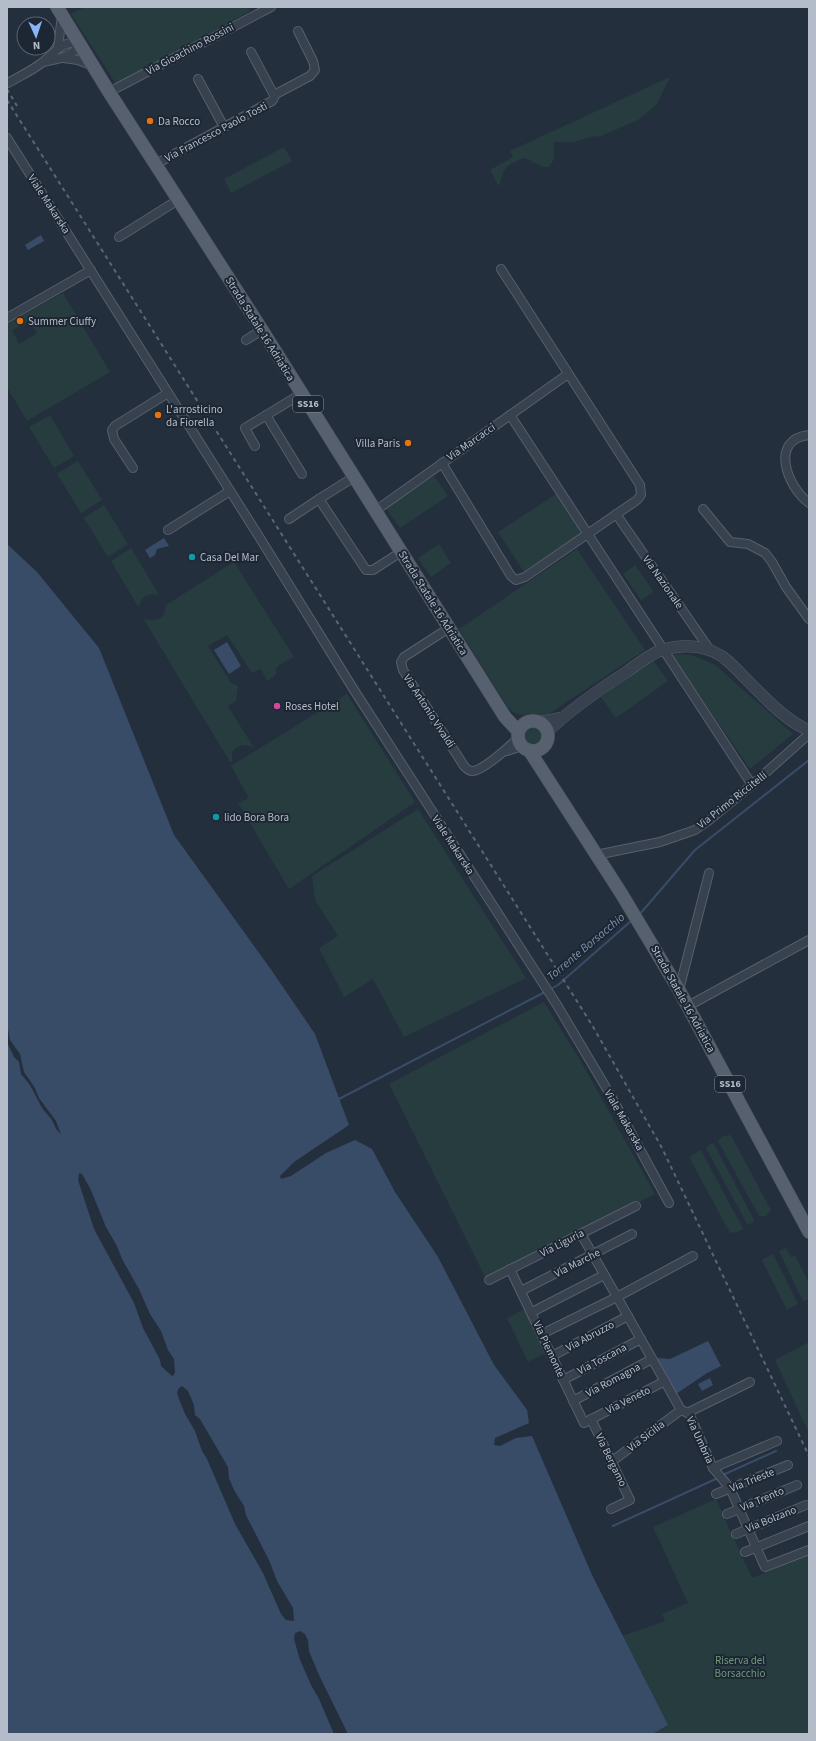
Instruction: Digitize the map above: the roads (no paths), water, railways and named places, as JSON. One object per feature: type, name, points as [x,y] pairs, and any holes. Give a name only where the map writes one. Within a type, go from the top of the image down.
[{"type":"main road","name":"SS16","points":[[60,11],[80,43]]},
{"type":"main road","name":"Strada Statale 16 Adriatica","points":[[80,43],[109,92],[262,330],[299,380],[301,394],[505,716],[522,738],[648,938],[688,1006],[809,1232]]},
{"type":"main road","points":[[544,746],[537,750],[522,738],[531,720],[544,727],[548,736],[544,746],[544,775]]},
{"type":"street","name":"Via Gioachino Rossini","points":[[109,92],[272,7]]},
{"type":"street","points":[[58,48],[60,11]]},
{"type":"street","name":"Via Francesco Paolo Tosti","points":[[156,164],[272,101],[274,96],[315,72],[314,62],[298,31]]},
{"type":"street","points":[[8,83],[43,62],[58,48],[72,43],[80,43]]},
{"type":"street","points":[[43,62],[63,58],[75,51],[80,43]]},
{"type":"street","points":[[251,52],[274,96]]},
{"type":"street","points":[[63,58],[87,62],[96,69]]},
{"type":"street","points":[[198,79],[224,127]]},
{"type":"street","name":"Viale Makarska","points":[[7,138],[354,690],[557,1005],[608,1092],[669,1203]]},
{"type":"street","points":[[119,237],[178,200]]},
{"type":"street","points":[[442,463],[511,576],[516,580],[526,578],[638,499],[641,495],[641,489],[501,269]]},
{"type":"street","points":[[7,318],[91,270]]},
{"type":"street","points":[[246,340],[262,330]]},
{"type":"street","name":"Via Marcacci","points":[[375,511],[568,374]]},
{"type":"street","points":[[133,468],[114,439],[112,430],[115,426],[168,393]]},
{"type":"street","points":[[255,446],[245,428],[301,394]]},
{"type":"street","points":[[266,415],[302,474]]},
{"type":"street","points":[[510,415],[752,785]]},
{"type":"street","points":[[809,435],[797,437],[792,441],[788,446],[786,458],[788,475],[792,485],[809,503]]},
{"type":"street","points":[[289,519],[354,477]]},
{"type":"street","points":[[168,530],[230,491]]},
{"type":"street","points":[[319,499],[366,570],[373,570],[401,552]]},
{"type":"street","points":[[703,509],[730,542],[748,544],[765,553],[809,620]]},
{"type":"street","name":"Via Nazionale","points":[[616,514],[710,650]]},
{"type":"street","name":"Via Antonio Vivaldi","points":[[449,628],[404,657],[401,662],[402,668],[466,769],[470,771],[476,770],[506,751],[522,738]]},
{"type":"street","name":"Via Nazionale","points":[[544,727],[562,718],[651,655],[663,650],[689,646],[710,650],[727,660],[777,709],[794,722],[809,730]]},
{"type":"street","name":"Via Primo Riccitelli","points":[[596,855],[649,845],[689,832],[708,821],[752,785],[809,734]]},
{"type":"street","points":[[678,990],[709,873]]},
{"type":"street","points":[[688,1006],[809,940]]},
{"type":"street","name":"Via Liguria","points":[[489,1280],[636,1206]]},
{"type":"street","name":"Via Umbria","points":[[581,1234],[665,1381],[684,1411],[689,1413],[713,1468],[730,1488],[765,1567],[809,1550]]},
{"type":"street","name":"Via Marche","points":[[521,1291],[632,1234]]},
{"type":"street","points":[[542,1334],[617,1297],[694,1256]]},
{"type":"street","name":"Via Piemonte","points":[[510,1269],[532,1312],[584,1423],[591,1419]]},
{"type":"street","points":[[532,1312],[604,1275]]},
{"type":"street","name":"Via Abruzzo","points":[[552,1356],[628,1316]]},
{"type":"street","name":"Via Toscana","points":[[563,1380],[641,1339]]},
{"type":"street","name":"Via Romagna","points":[[573,1401],[652,1359]]},
{"type":"street","name":"Via Veneto","points":[[591,1419],[665,1381]]},
{"type":"street","name":"Via Sicilia","points":[[612,1462],[684,1411],[750,1382]]},
{"type":"street","name":"Via Bergamo","points":[[591,1419],[630,1500],[611,1509]]},
{"type":"street","points":[[713,1468],[777,1441]]},
{"type":"street","name":"Via Trieste","points":[[716,1494],[788,1465]]},
{"type":"street","name":"Via Trento","points":[[727,1514],[797,1485]]},
{"type":"street","name":"Via Bolzano","points":[[736,1534],[806,1505]]},
{"type":"street","points":[[745,1552],[809,1526]]},
{"type":"water","points":[[41,235],[44,241],[28,250],[25,245]]},
{"type":"water","points":[[164,538],[169,546],[157,549],[155,555],[150,558],[145,550]]},
{"type":"water","points":[[7,544],[37,572],[99,648],[174,835],[272,971],[315,1034],[349,1125],[294,1162],[280,1176],[281,1179],[291,1176],[326,1153],[355,1140],[372,1149],[395,1192],[438,1257],[494,1365],[527,1410],[529,1423],[495,1438],[494,1445],[500,1446],[516,1438],[532,1436],[592,1575],[668,1725],[652,1734],[7,1734]]},
{"type":"water","points":[[227,642],[241,666],[229,674],[214,650]]},
{"type":"water","points":[[708,1341],[721,1366],[707,1373],[676,1394],[657,1358],[670,1359]]},
{"type":"water","points":[[710,1378],[713,1385],[702,1391],[698,1384]]},
{"type":"waterway","name":"Torrente Borsacchio","points":[[639,915],[695,850],[809,760]]},
{"type":"waterway","name":"Torrente Borsacchio","points":[[549,990],[558,985],[631,921]]},
{"type":"waterway","name":"Torrente Borsacchio","points":[[339,1099],[545,992]]},
{"type":"waterway","points":[[725,1474],[776,1451]]},
{"type":"waterway","points":[[613,1526],[718,1478]]},
{"type":"railway","points":[[7,89],[17,106]]},
{"type":"railway","points":[[7,100],[592,1025],[662,1148],[809,1456]]},
{"type":"place","name":"Da Rocco","points":[[150,121]]},
{"type":"place","name":"Summer Ciuffy","points":[[20,321]]},
{"type":"place","name":"L'arrosticino da Fiorella","points":[[158,415]]},
{"type":"place","name":"Villa Paris","points":[[408,443]]},
{"type":"place","name":"Casa Del Mar","points":[[192,557]]},
{"type":"place","name":"Roses Hotel","points":[[277,706]]},
{"type":"place","name":"lido Bora Bora","points":[[216,817]]},
{"type":"park label","name":"Riserva del Borsacchio","points":[[740,1666]]}]
